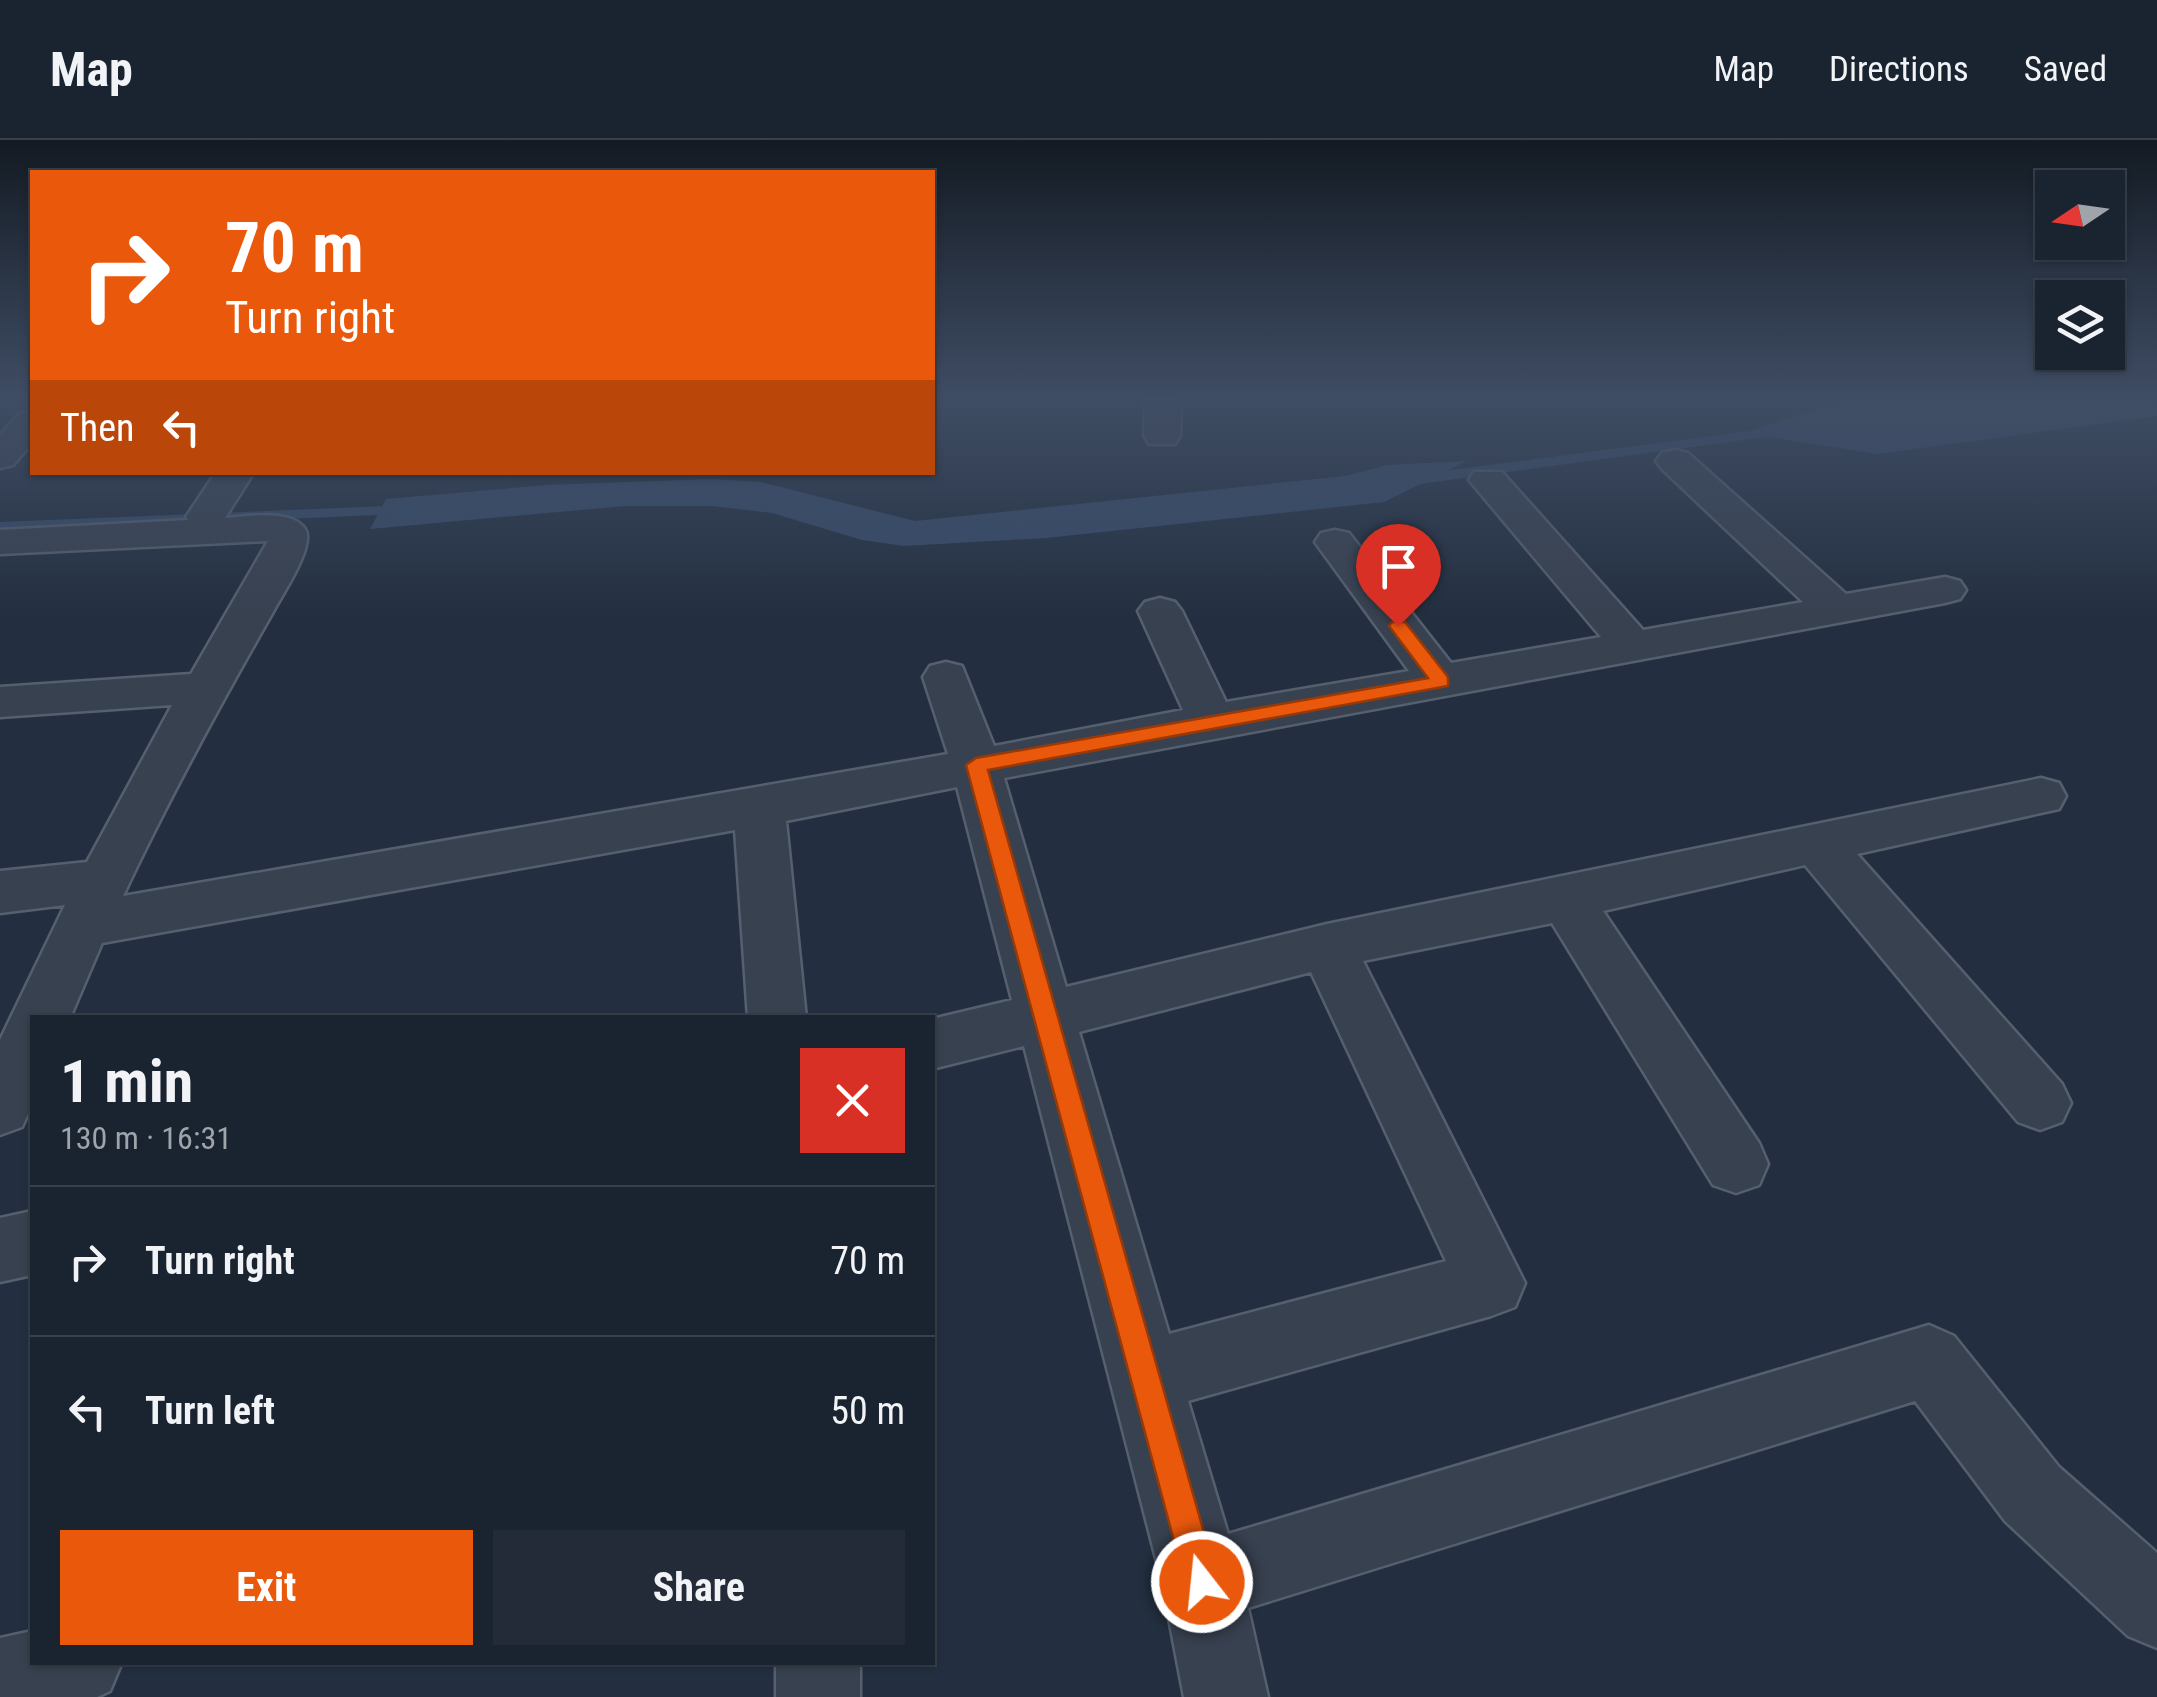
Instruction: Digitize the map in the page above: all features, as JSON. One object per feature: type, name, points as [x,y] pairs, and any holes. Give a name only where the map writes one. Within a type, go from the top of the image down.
[{"type":"street","points":[[1688,473],[1834,607]]},
{"type":"street","points":[[206,517],[233,475]]},
{"type":"street","points":[[1488,480],[1634,646]]},
{"type":"street","points":[[0,542],[276,528],[288,533],[288,543],[256,610],[206,688],[92,903],[41,1015]]},
{"type":"street","points":[[1335,542],[1441,682]]},
{"type":"street","points":[[0,892],[92,903],[758,808],[1211,720],[1945,590]]},
{"type":"street","points":[[1160,611],[1211,720]]},
{"type":"street","points":[[946,677],[976,765],[1043,1020],[1202,1582],[1226,1697]]},
{"type":"street","points":[[0,702],[206,688]]},
{"type":"street","points":[[935,1043],[1043,1020],[1326,946],[1566,900],[2042,796]]},
{"type":"street","points":[[758,808],[777,1015]]},
{"type":"street","points":[[1817,844],[2040,1103]]},
{"type":"street","points":[[1566,900],[1736,1164]]},
{"type":"street","points":[[1144,1377],[1491,1283],[1326,946]]},
{"type":"street","points":[[0,1108],[30,1040]]},
{"type":"street","points":[[0,1250],[30,1243]]},
{"type":"street","points":[[1202,1582],[1929,1361],[2032,1494],[2157,1607]]},
{"type":"street","points":[[0,1680],[68,1665]]},
{"type":"street","points":[[818,1665],[818,1697]]},
{"type":"water","points":[[1443,473],[1384,502],[1046,538],[904,546],[862,540],[772,513],[712,506],[625,506],[370,529],[386,499],[546,485],[711,479],[761,482],[915,521],[1345,476]]},
{"type":"waterway","points":[[1405,481],[1468,473]]},
{"type":"waterway","points":[[0,527],[411,510]]},
{"type":"route","points":[[1202,1582],[1043,1020],[976,765],[1211,720],[1441,682],[1398,626]]}]
